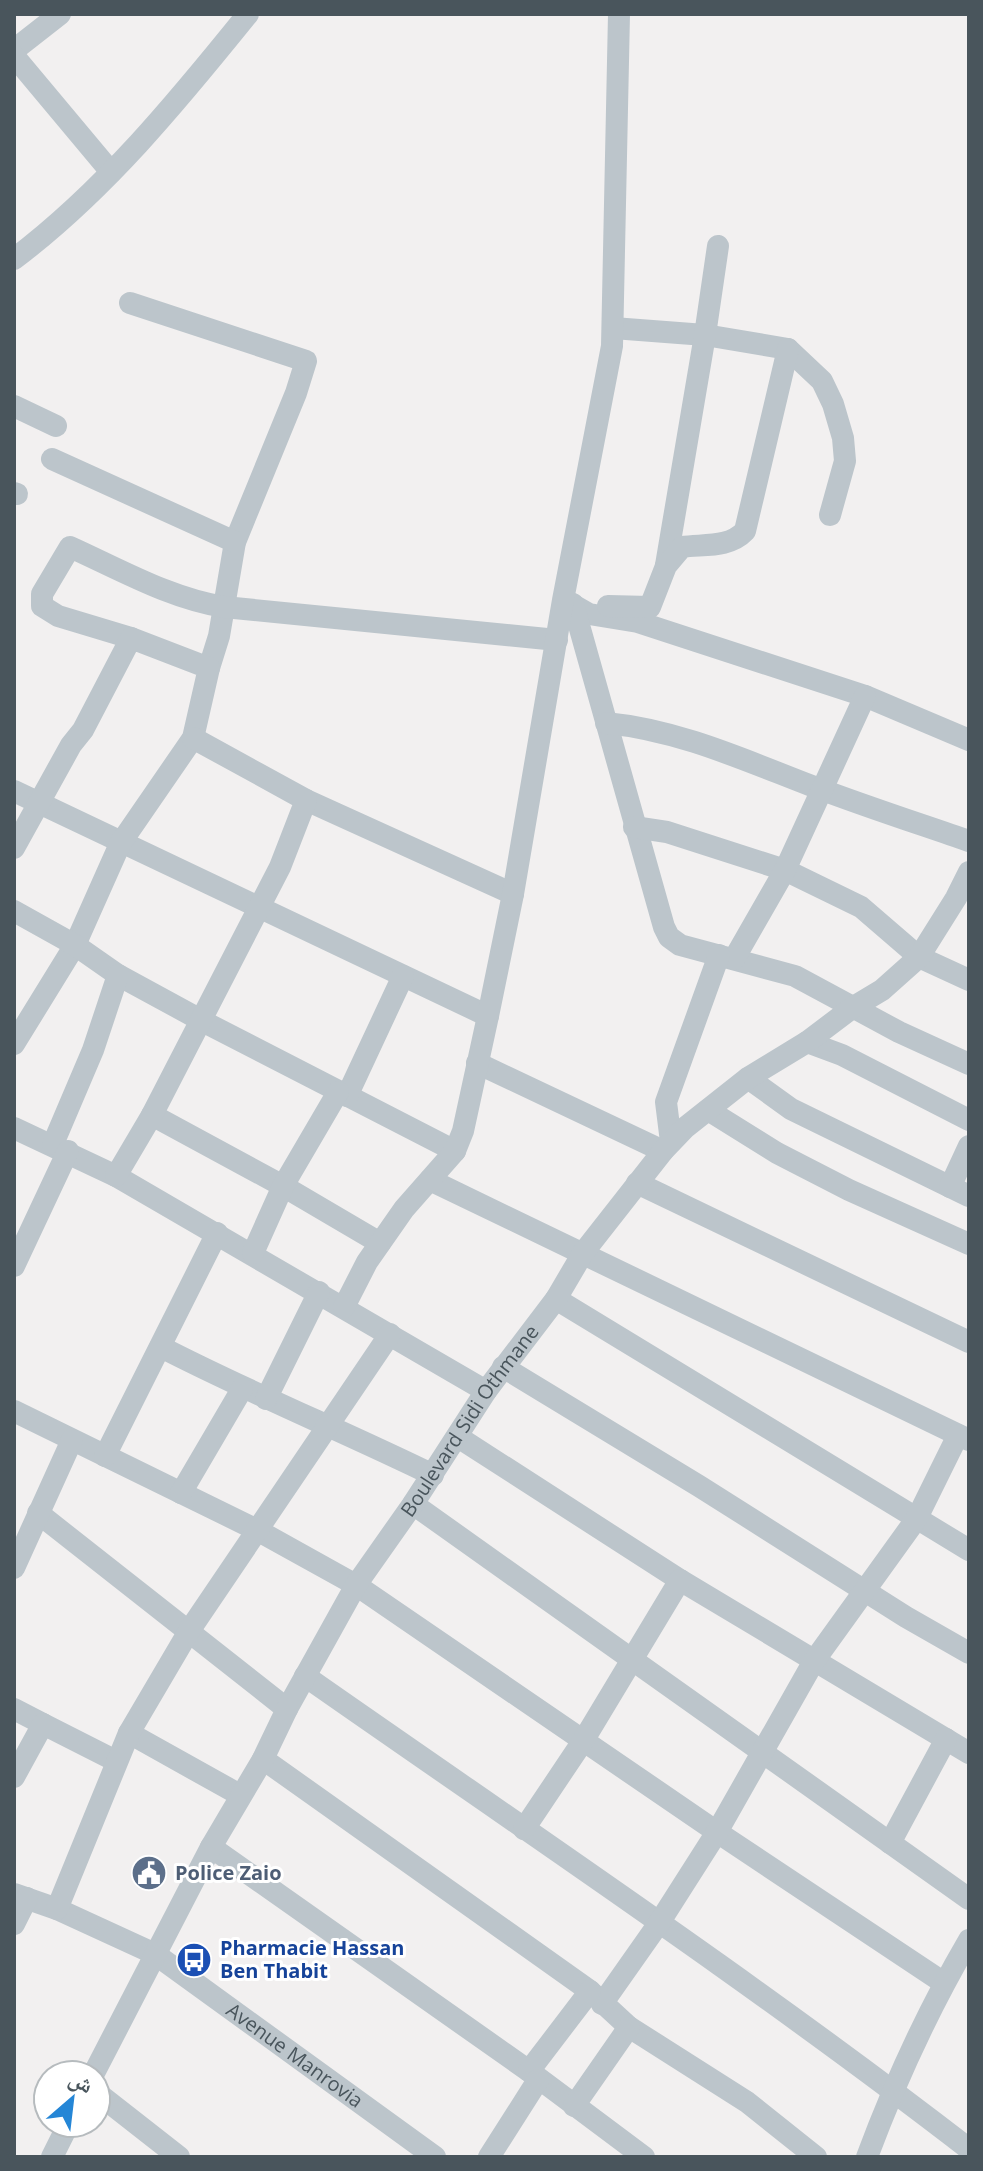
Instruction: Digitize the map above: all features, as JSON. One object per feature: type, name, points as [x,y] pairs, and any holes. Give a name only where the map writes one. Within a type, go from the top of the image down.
[{"type":"street","points":[[60,14],[14,53],[111,172]]},
{"type":"street","points":[[14,259],[84,203],[248,14]]},
{"type":"street","points":[[344,1307],[380,1243],[404,1209],[455,1151],[463,1131],[488,1016],[513,894],[557,640],[575,606],[612,346],[619,14]]},
{"type":"street","points":[[575,606],[650,607],[666,566],[718,246]]},
{"type":"street","points":[[14,1044],[75,945],[120,844],[193,738],[224,607],[235,542],[306,361],[130,303]]},
{"type":"street","points":[[613,328],[705,335],[788,349],[822,381],[843,438],[845,461],[830,515]]},
{"type":"street","points":[[666,566],[682,547],[726,543],[738,539],[745,531],[788,349]]},
{"type":"street","points":[[14,406],[56,426]]},
{"type":"street","points":[[52,459],[235,542]]},
{"type":"street","points":[[209,668],[131,638],[58,616],[42,606],[42,594],[70,547],[173,595],[224,607],[557,640]]},
{"type":"street","points":[[575,606],[638,622],[865,696],[969,740]]},
{"type":"street","points":[[575,606],[634,827],[669,937],[680,945],[795,976],[852,1008],[969,1064]]},
{"type":"street","points":[[14,848],[71,745],[83,730],[131,638]]},
{"type":"street","points":[[477,1063],[667,1146],[666,1102],[727,957],[785,870],[865,696]]},
{"type":"street","points":[[606,723],[641,726],[684,737],[969,841]]},
{"type":"street","points":[[193,738],[306,800],[513,894]]},
{"type":"street","points":[[14,791],[120,844],[488,1016]]},
{"type":"street","points":[[116,1176],[152,1115],[280,867],[306,800]]},
{"type":"street","points":[[634,827],[667,832],[785,870],[861,907],[919,957],[969,980]]},
{"type":"street","name":"Boulevard Sidi Othmane","points":[[101,2059],[211,1847],[263,1759],[287,1709],[356,1585],[433,1475],[486,1391],[556,1299],[583,1253],[667,1146],[748,1078],[882,990],[919,957],[969,872]]},
{"type":"street","points":[[14,911],[75,945],[118,975],[201,1021],[455,1151]]},
{"type":"street","points":[[14,1266],[60,1148],[118,975]]},
{"type":"street","points":[[253,1253],[283,1186],[343,1094],[403,976]]},
{"type":"street","points":[[807,1042],[842,1055],[969,1120]]},
{"type":"street","points":[[748,1078],[791,1109],[960,1191],[969,1146]]},
{"type":"street","points":[[708,1110],[777,1153],[849,1190],[969,1244]]},
{"type":"street","points":[[152,1115],[380,1243]]},
{"type":"street","points":[[14,1128],[116,1176],[486,1391]]},
{"type":"street","points":[[430,1180],[964,1437],[917,1518],[814,1661],[717,1832],[659,1923],[533,2076],[489,2157]]},
{"type":"street","points":[[637,1183],[969,1342]]},
{"type":"street","points":[[105,1456],[217,1233]]},
{"type":"street","points":[[266,1399],[319,1292]]},
{"type":"street","points":[[556,1299],[969,1550]]},
{"type":"street","points":[[57,1909],[129,1733],[189,1631],[390,1334]]},
{"type":"street","points":[[161,1347],[242,1389],[329,1424],[433,1475]]},
{"type":"street","points":[[503,1367],[969,1653]]},
{"type":"street","points":[[181,1493],[242,1389]]},
{"type":"street","points":[[14,1411],[257,1530],[356,1585],[944,1983]]},
{"type":"street","points":[[458,1437],[680,1580],[969,1753]]},
{"type":"street","points":[[17,1557],[72,1440]]},
{"type":"street","points":[[413,1504],[969,1899]]},
{"type":"street","points":[[38,1513],[287,1709]]},
{"type":"street","points":[[524,1829],[583,1741],[680,1580]]},
{"type":"street","points":[[305,1676],[659,1923],[969,2149]]},
{"type":"street","points":[[14,1709],[116,1761]]},
{"type":"street","points":[[14,1777],[43,1724]]},
{"type":"street","points":[[129,1733],[240,1795]]},
{"type":"street","points":[[890,1843],[946,1739]]},
{"type":"street","points":[[263,1759],[596,1998],[629,2027],[747,2102],[816,2157]]},
{"type":"street","points":[[211,1847],[644,2157]]},
{"type":"street","points":[[14,1924],[20,1896]]},
{"type":"street","name":"Avenue Manrovia","points":[[20,1896],[57,1909],[155,1954],[435,2157]]},
{"type":"street","points":[[867,2157],[892,2090],[944,1983],[969,1940]]},
{"type":"street","points":[[574,2106],[629,2027]]},
{"type":"street","points":[[112,2105],[179,2157]]},
{"type":"street","points":[[52,2157],[61,2139]]},
{"type":"place","name":"Police Zaio","points":[[149,1873]]},
{"type":"place","name":"Pharmacie Hassan Ben Thabit","points":[[194,1960]]}]
